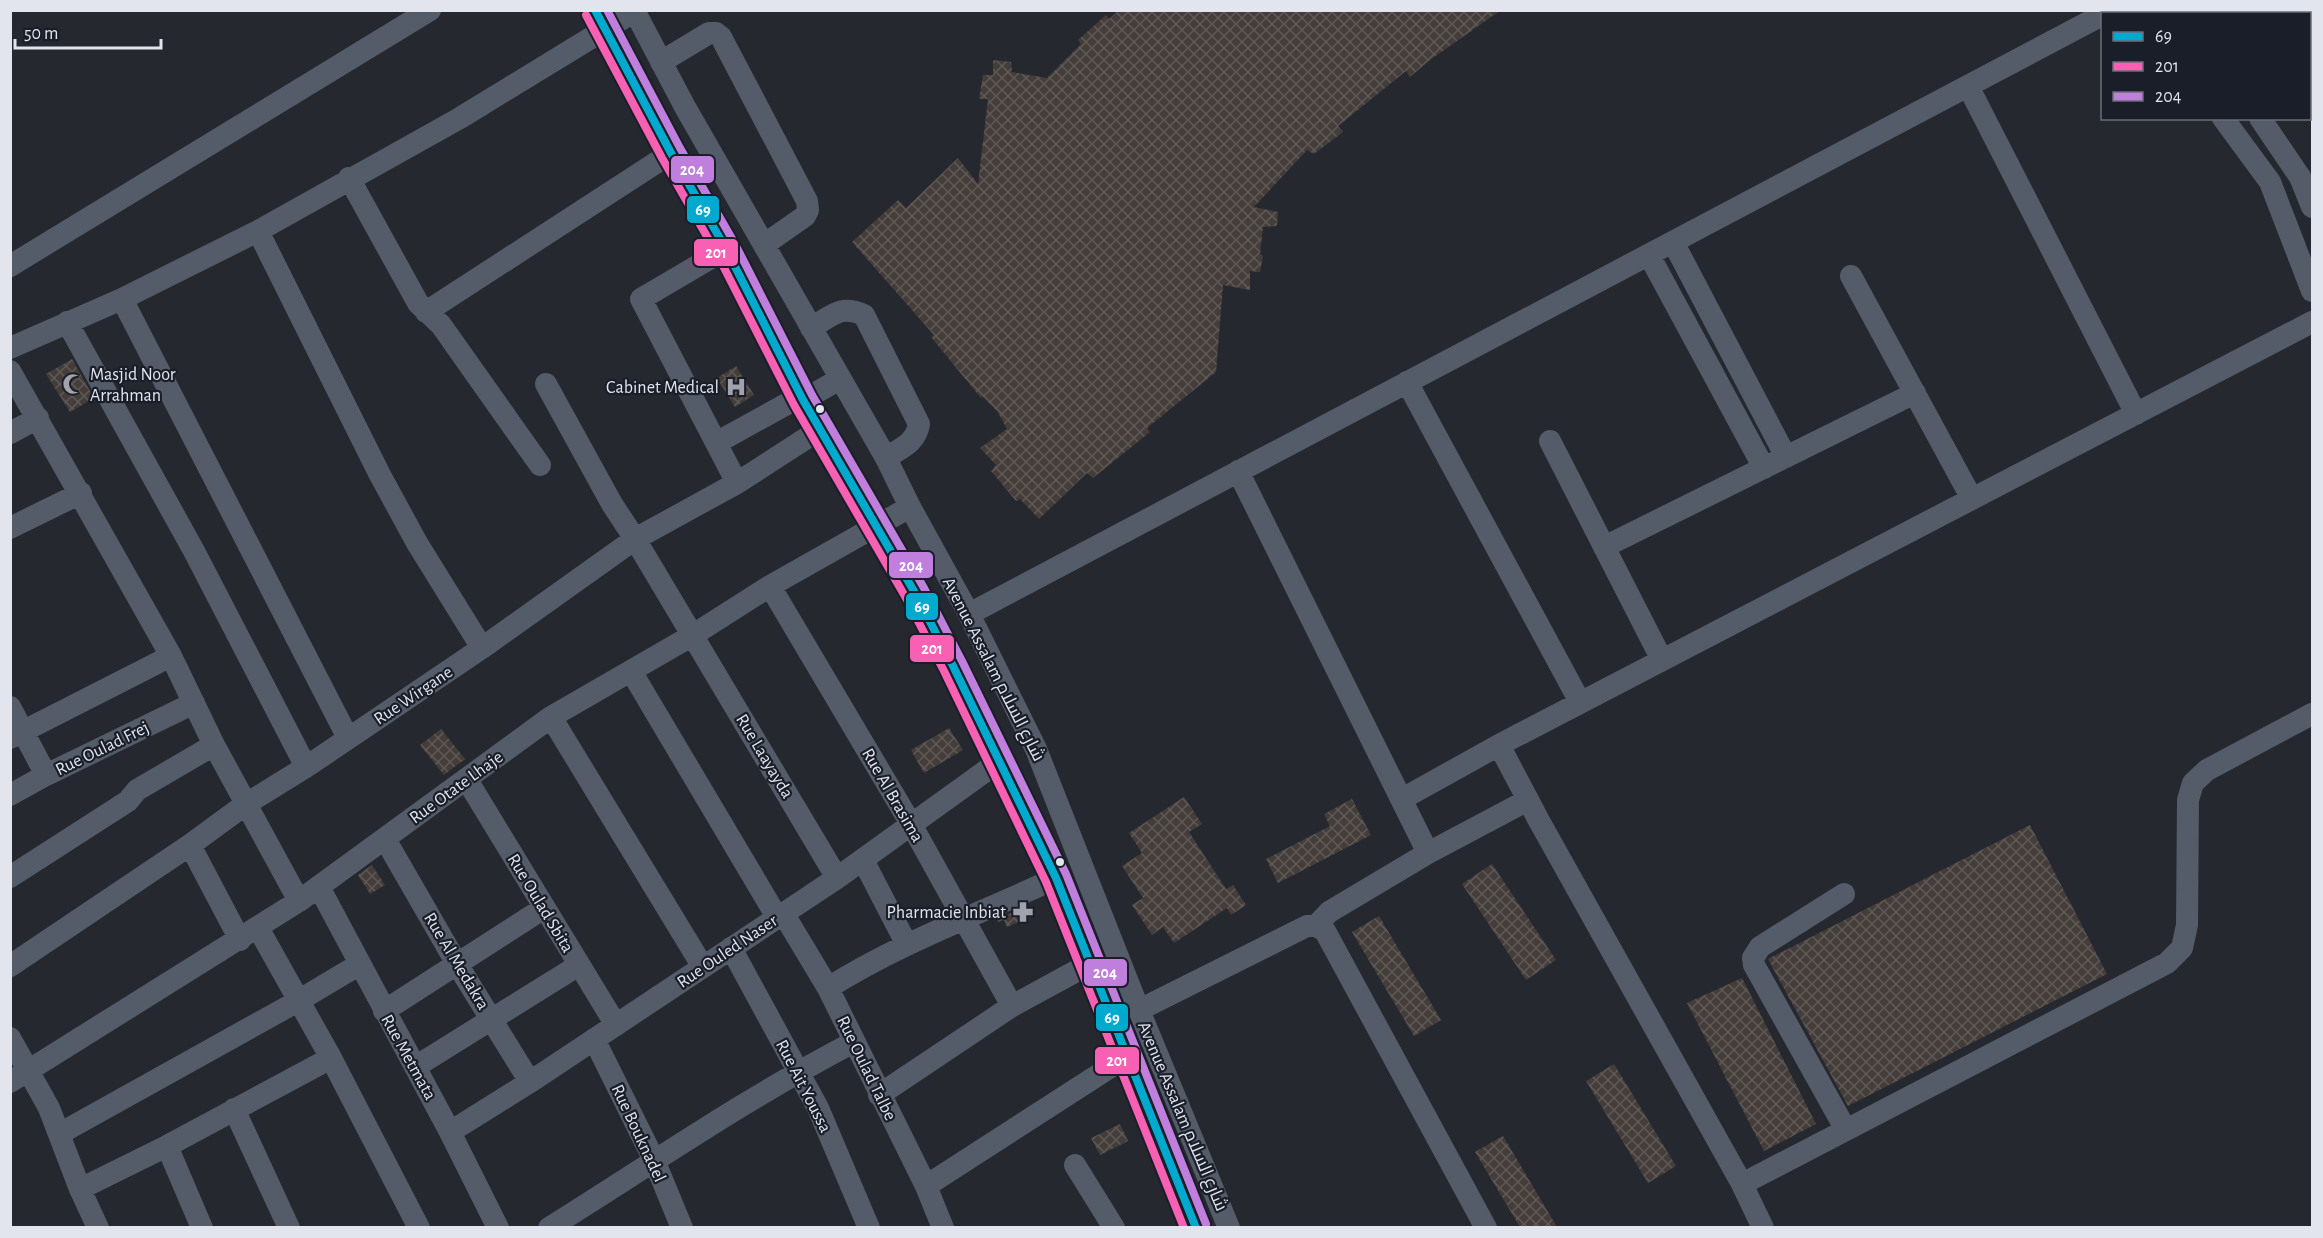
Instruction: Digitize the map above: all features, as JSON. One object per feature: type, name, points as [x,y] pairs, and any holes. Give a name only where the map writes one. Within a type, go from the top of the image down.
[{"type":"street","points":[[10,266],[430,10]]},
{"type":"street","points":[[10,348],[122,299],[258,231],[349,178],[460,118],[600,20],[634,11]]},
{"type":"street","name":"Avenue Assalam شارع السلام","points":[[634,11],[886,458],[910,507],[969,614],[1036,749],[1139,1010],[1229,1227]]},
{"type":"street","points":[[969,614],[2101,15]]},
{"type":"street","name":"Avenue Assalam شارع السلام","points":[[600,20],[671,153],[726,249],[819,430],[920,603],[1056,879],[1196,1227]]},
{"type":"street","points":[[661,62],[709,33],[716,33],[721,37],[807,201],[808,210],[805,216],[765,244]]},
{"type":"street","points":[[1968,86],[2136,414]]},
{"type":"street","points":[[2224,120],[2270,182],[2313,291]]},
{"type":"street","points":[[2267,124],[2306,177],[2313,207]]},
{"type":"street","points":[[426,312],[671,153]]},
{"type":"street","points":[[2270,182],[2306,177]]},
{"type":"street","points":[[349,178],[418,303],[438,322],[540,465]]},
{"type":"street","points":[[258,231],[380,475],[417,543],[482,648]]},
{"type":"street","points":[[1673,242],[1786,457]]},
{"type":"street","points":[[726,249],[641,299],[737,483]]},
{"type":"street","points":[[1649,255],[1764,468]]},
{"type":"street","points":[[1851,276],[1972,499]]},
{"type":"street","points":[[122,299],[348,738]]},
{"type":"street","points":[[811,328],[842,310],[852,309],[864,315],[919,424],[912,441],[886,458]]},
{"type":"street","points":[[68,322],[194,551],[306,767]]},
{"type":"street","points":[[1402,799],[1580,702],[2313,322]]},
{"type":"street","points":[[10,371],[81,493],[171,656],[214,745],[299,901]]},
{"type":"street","points":[[716,443],[840,379]]},
{"type":"street","points":[[1407,382],[1580,702]]},
{"type":"street","name":"Rue Laayayda","points":[[546,384],[612,504],[693,635],[837,878]]},
{"type":"street","points":[[1604,547],[1915,393]]},
{"type":"street","points":[[10,433],[38,418]]},
{"type":"street","name":"Rue Wirgane","points":[[10,966],[190,845],[246,804],[306,767],[482,648],[635,539],[737,483],[819,430]]},
{"type":"street","points":[[1550,441],[1662,660]]},
{"type":"street","points":[[1238,471],[1428,853]]},
{"type":"street","points":[[10,528],[81,493]]},
{"type":"street","name":"Rue Otate Lhaje","points":[[20,1077],[299,901],[551,717],[693,635],[770,586],[910,507]]},
{"type":"street","name":"Rue Al Brasima","points":[[770,586],[911,824],[1012,1006]]},
{"type":"street","points":[[16,735],[171,656]]},
{"type":"street","name":"Rue Oulad Talbe","points":[[631,671],[780,915],[828,988],[926,1186],[943,1227]]},
{"type":"street","name":"Rue Oulad Frej","points":[[10,795],[194,703]]},
{"type":"street","points":[[10,707],[16,735],[46,775]]},
{"type":"street","points":[[1742,1184],[2167,963],[2182,948],[2187,925],[2188,800],[2193,783],[2206,770],[2313,714]]},
{"type":"street","points":[[551,717],[703,967]]},
{"type":"street","points":[[10,877],[128,801],[137,790],[214,745]]},
{"type":"street","points":[[1499,745],[1742,1184],[1763,1227]]},
{"type":"street","name":"Rue Ouled Naser","points":[[450,1132],[530,1082],[837,878],[998,762]]},
{"type":"street","name":"Rue Oulad Sbita","points":[[467,780],[616,1025]]},
{"type":"street","points":[[1316,926],[1329,912],[1428,853],[1533,810]]},
{"type":"street","name":"Rue Al Medakra","points":[[385,839],[530,1082]]},
{"type":"street","points":[[190,845],[240,940]]},
{"type":"street","points":[[863,860],[907,945]]},
{"type":"street","points":[[828,988],[907,945],[1056,879]]},
{"type":"street","name":"Rue Metmata","points":[[319,887],[498,1227]]},
{"type":"street","points":[[1844,894],[1760,947],[1753,958],[1754,965],[1846,1130]]},
{"type":"street","points":[[384,1011],[544,908]]},
{"type":"street","points":[[1139,1010],[1307,926],[1316,926],[1325,931],[1485,1227]]},
{"type":"street","points":[[258,928],[419,1227]]},
{"type":"street","name":"Rue Ait Youssa","points":[[730,948],[799,1071],[869,1227]]},
{"type":"street","points":[[879,1095],[1012,1006],[1091,963]]},
{"type":"street","points":[[59,1134],[360,964]]},
{"type":"street","points":[[415,1067],[579,965]]},
{"type":"street","points":[[10,1038],[20,1077],[49,1108],[80,1189],[98,1227]]},
{"type":"street","name":"Rue Bouknadel","points":[[594,1039],[654,1160],[682,1227]]},
{"type":"street","points":[[549,1227],[799,1071],[854,1042]]},
{"type":"street","points":[[926,1186],[1126,1057]]},
{"type":"street","points":[[80,1189],[167,1146],[330,1058]]},
{"type":"street","points":[[234,1109],[289,1227]]},
{"type":"street","points":[[167,1146],[202,1227]]},
{"type":"street","points":[[1075,1165],[1114,1227]]},
{"type":"building","points":[[1119,10],[1501,10],[1430,60],[1410,77],[1406,71],[1338,126],[1343,132],[1314,154],[1307,150],[1254,207],[1278,212],[1277,226],[1263,227],[1260,254],[1263,256],[1260,272],[1250,271],[1250,290],[1223,285],[1216,372],[1147,428],[1150,432],[1093,478],[1087,473],[1039,519],[1020,499],[1016,501],[991,471],[996,465],[980,448],[1007,429],[997,411],[982,396],[981,398],[931,337],[934,335],[852,242],[898,200],[906,208],[958,158],[978,184],[988,99],[979,99],[983,75],[993,75],[993,60],[1011,62],[1012,72],[1047,78],[1081,44],[1078,40],[1106,15],[1109,19]]},
{"type":"building","name":"Masjid Noor Arrahman","points":[[72,359],[94,398],[70,412],[46,374]]},
{"type":"building","name":"Cabinet Medical","points":[[736,366],[754,395],[735,407],[717,378]]},
{"type":"building","points":[[949,728],[963,750],[924,773],[911,750]]},
{"type":"building","points":[[441,729],[465,759],[444,775],[420,745]]},
{"type":"building","points":[[1184,797],[1202,824],[1189,832],[1226,889],[1233,885],[1246,905],[1231,915],[1227,908],[1174,943],[1163,927],[1152,935],[1132,905],[1143,898],[1122,866],[1142,853],[1129,833]]},
{"type":"building","points":[[1352,799],[1371,835],[1278,883],[1266,859],[1330,826],[1324,814]]},
{"type":"building","points":[[2030,825],[2107,974],[1848,1106],[1768,959]]},
{"type":"building","points":[[1492,864],[1556,960],[1526,980],[1462,884]]},
{"type":"building","points":[[372,865],[385,885],[370,894],[358,875]]},
{"type":"building","points":[[1025,907],[1030,917],[1007,927],[1004,920],[998,922],[997,919]]},
{"type":"building","points":[[1379,916],[1441,1020],[1414,1036],[1352,932]]},
{"type":"building","points":[[1742,978],[1816,1124],[1764,1151],[1687,1003]]},
{"type":"building","points":[[1614,1064],[1676,1166],[1648,1183],[1586,1081]]},
{"type":"building","points":[[1120,1124],[1128,1141],[1100,1155],[1091,1138]]},
{"type":"building","points":[[1503,1136],[1557,1227],[1520,1227],[1475,1152]]},
{"type":"transit line","name":"69","points":[[595,10],[671,153],[726,249],[803,400],[915,593],[953,666],[1056,878],[1196,1228]]},
{"type":"transit line","name":"204","points":[[607,10],[680,148],[735,244],[812,395],[924,588],[962,661],[1066,874],[1206,1224]]},
{"type":"transit line","name":"201","points":[[586,15],[662,158],[717,254],[794,405],[906,598],[944,671],[1046,882],[1184,1228]]},
{"type":"place","name":"Masjid Noor Arrahman","points":[[73,384]]},
{"type":"place","name":"Cabinet Medical","points":[[736,387]]},
{"type":"place","name":"Pharmacie Inbiat","points":[[1023,912]]}]
